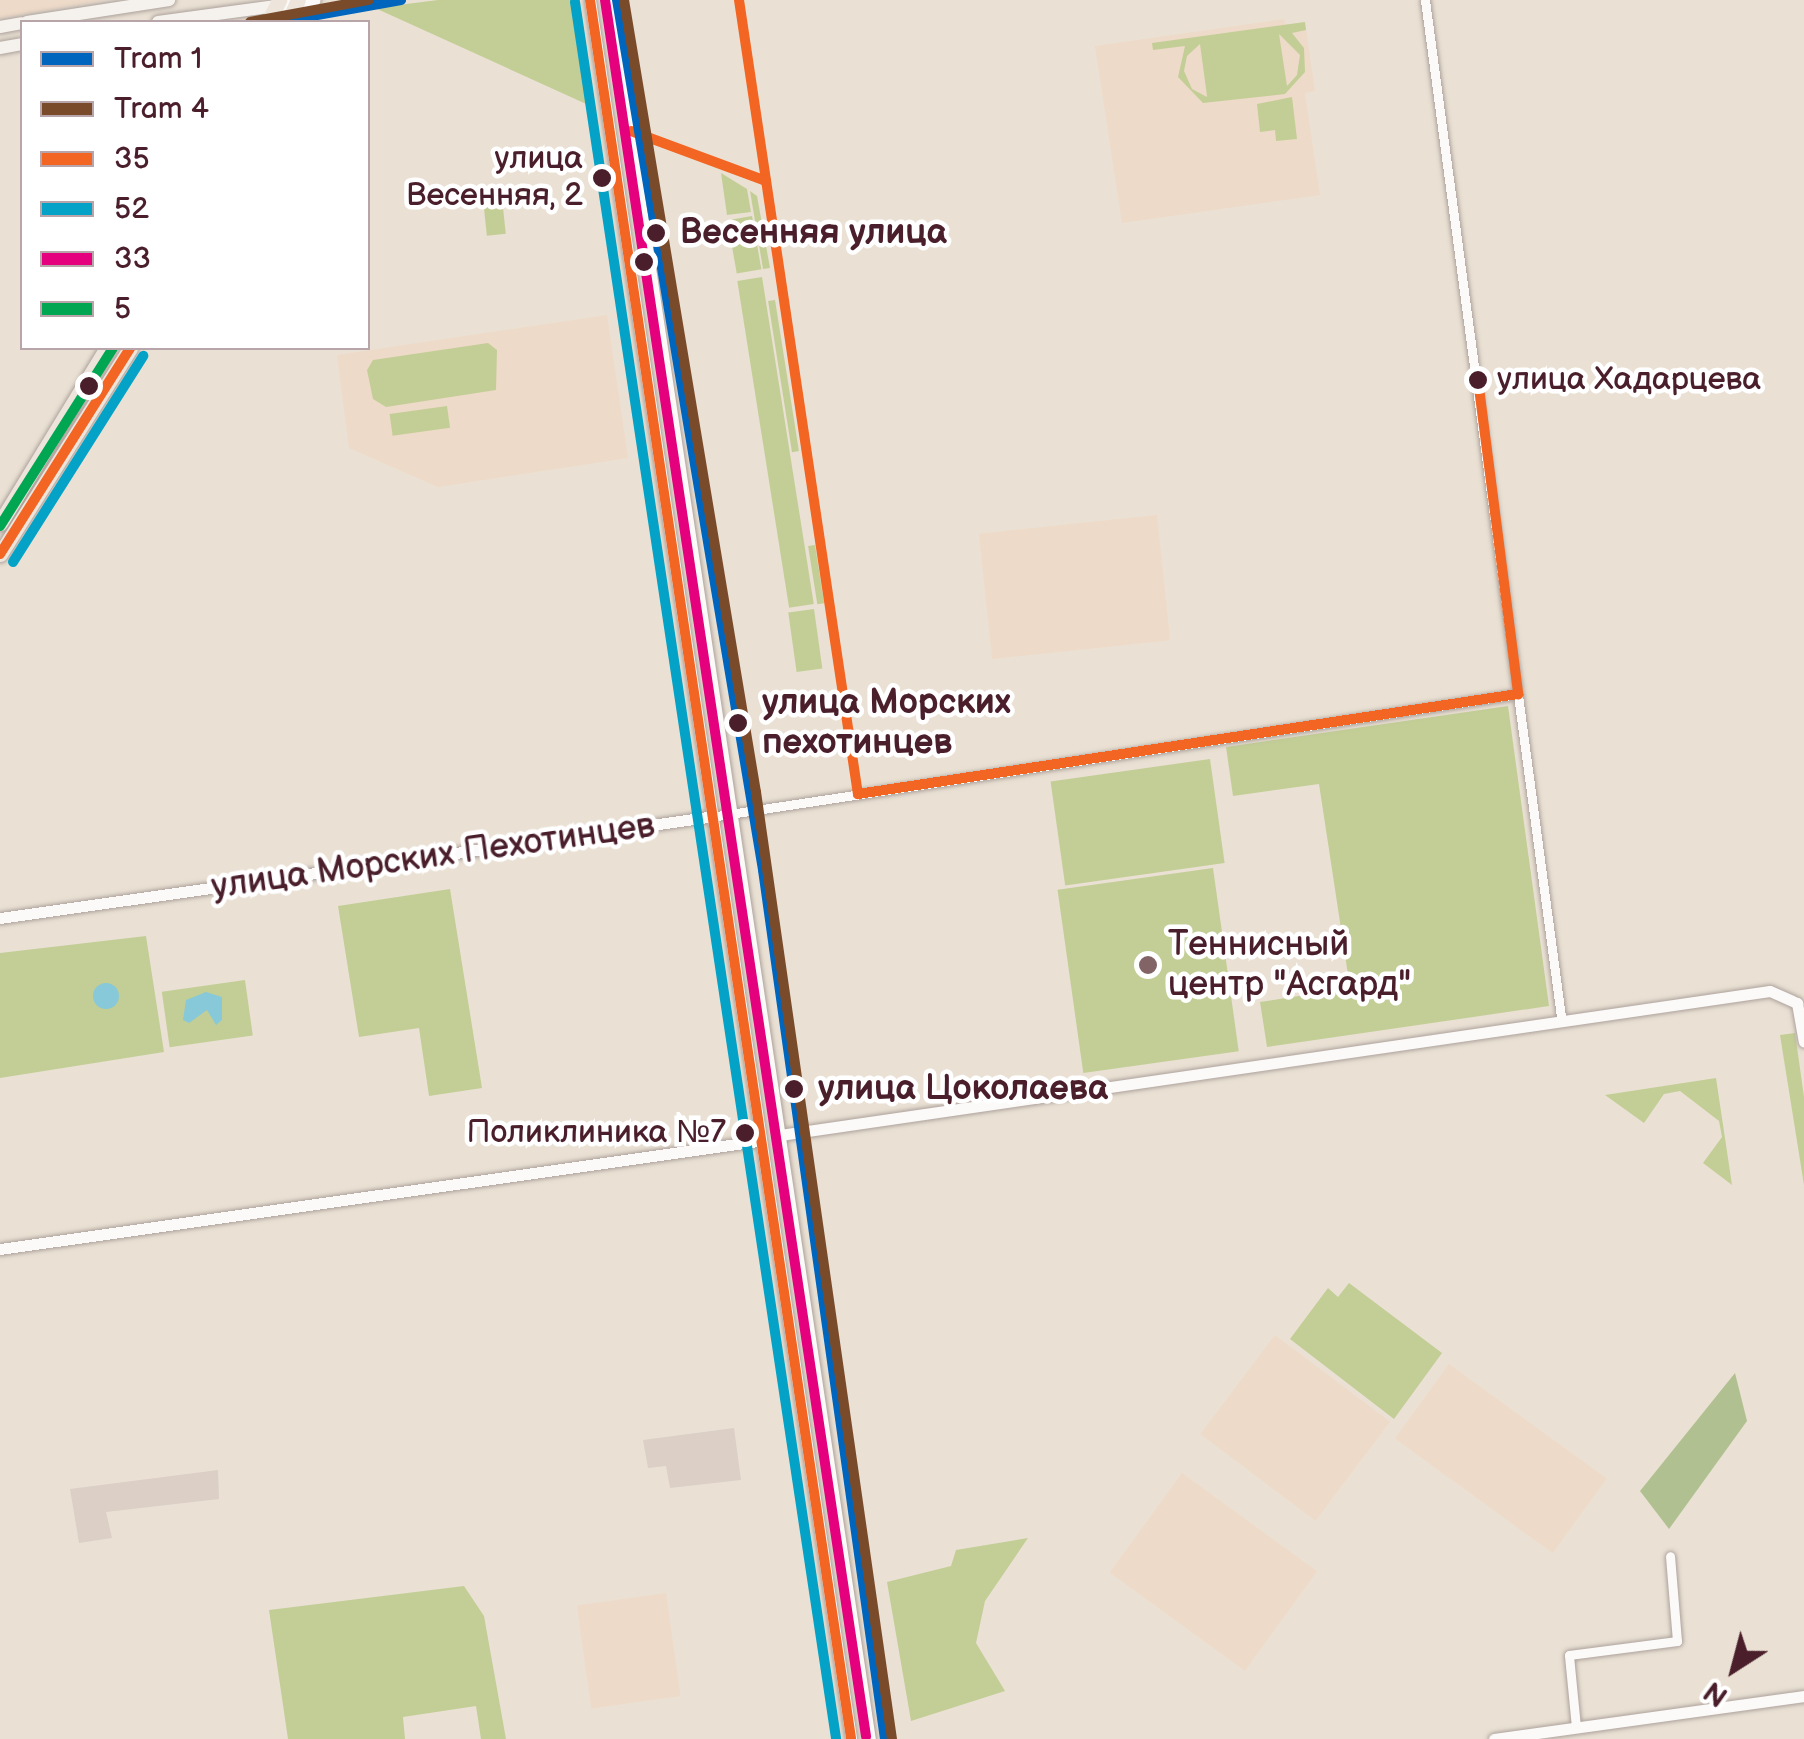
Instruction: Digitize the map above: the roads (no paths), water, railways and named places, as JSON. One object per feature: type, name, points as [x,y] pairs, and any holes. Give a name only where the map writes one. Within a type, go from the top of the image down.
[{"type":"highway","points":[[0,522],[107,350]]},
{"type":"highway","points":[[0,554],[129,350]]},
{"type":"main road","points":[[44,20],[169,0]]},
{"type":"main road","points":[[171,20],[277,3]]},
{"type":"street","points":[[277,3],[315,0]]},
{"type":"street","points":[[590,0],[708,817],[851,1739]]},
{"type":"street","points":[[610,0],[870,1739]]},
{"type":"street","points":[[1426,0],[1561,1017]]},
{"type":"street","name":"улица Морских Пехотинцев","points":[[0,918],[730,814],[1518,694]]},
{"type":"street","points":[[0,1249],[758,1141],[1561,1017],[1778,991],[1797,1003],[1804,1042]]},
{"type":"street","points":[[1576,1727],[1569,1656],[1677,1641],[1670,1556]]},
{"type":"street","points":[[1494,1739],[1804,1696]]},
{"type":"water","points":[[106,983],[115,987],[119,996],[115,1005],[106,1009],[97,1005],[93,996],[97,987]]},
{"type":"water","points":[[206,992],[222,997],[222,1020],[216,1025],[207,1010],[189,1023],[183,1020],[186,1000]]},
{"type":"tram line","name":"4","points":[[261,20],[369,0]]},
{"type":"tram line","name":"1","points":[[289,20],[401,0]]},
{"type":"tram line","name":"1","points":[[617,0],[763,870],[885,1739]]},
{"type":"tram line","name":"4","points":[[624,0],[756,792],[892,1739]]},
{"type":"place","name":"улица Весенняя, 2","points":[[602,178]]},
{"type":"place","name":"Весенняя улица","points":[[656,233]]},
{"type":"place","name":"улица Хадарцева","points":[[1478,380]]},
{"type":"place","name":"улица Морских пехотинцев","points":[[738,723]]},
{"type":"place","name":"Теннисный центр \"Асгард\"","points":[[1148,965]]},
{"type":"place","name":"улица Цоколаева","points":[[794,1089]]},
{"type":"place","name":"Поликлиника №7","points":[[745,1133]]}]
